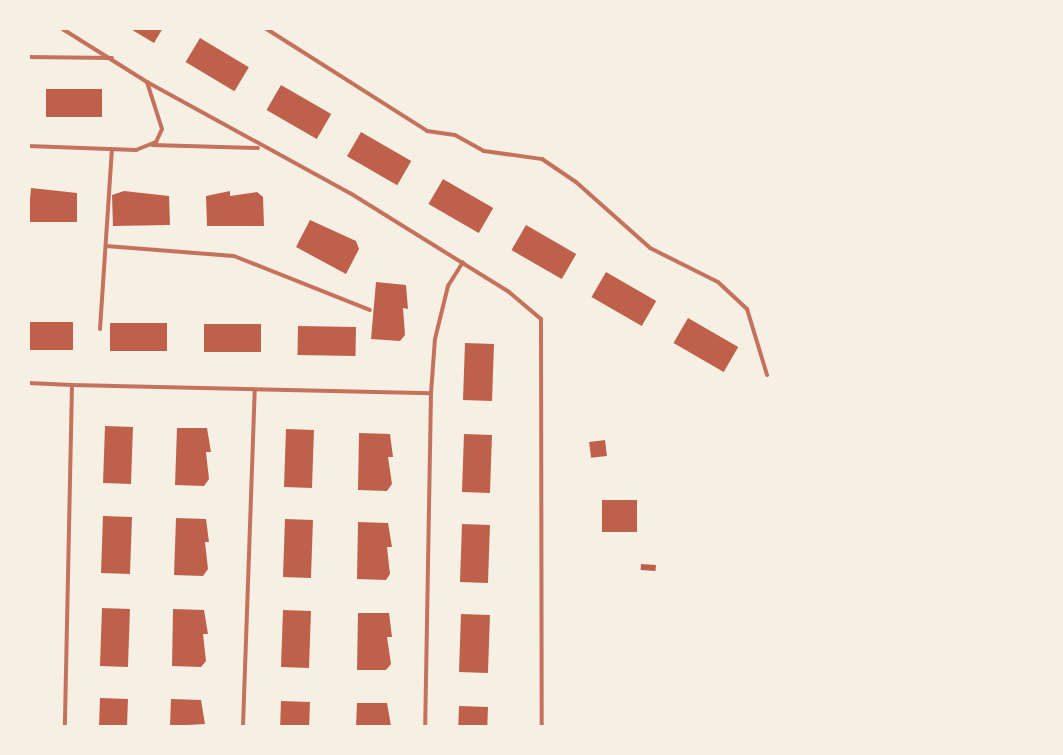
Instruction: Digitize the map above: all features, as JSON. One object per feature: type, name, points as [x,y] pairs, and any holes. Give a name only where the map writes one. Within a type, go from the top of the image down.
[{"type":"lane","points":[[61,28],[147,82],[261,148],[350,193],[463,262],[534,309],[544,328],[542,726]]},
{"type":"lane","points":[[264,28],[427,131],[455,135],[484,151],[542,159],[576,182],[650,248],[718,282],[747,309],[767,375]]},
{"type":"lane","points":[[28,57],[112,58]]},
{"type":"lane","points":[[147,82],[162,129],[156,142],[148,145]]},
{"type":"lane","points":[[28,146],[112,149],[148,145],[261,148]]},
{"type":"lane","points":[[100,329],[112,149]]},
{"type":"lane","points":[[106,246],[234,256],[370,310]]},
{"type":"lane","points":[[425,726],[431,393],[435,339],[448,286],[463,262]]},
{"type":"lane","points":[[28,383],[431,393]]},
{"type":"lane","points":[[65,726],[72,385]]},
{"type":"lane","points":[[243,726],[255,390]]},
{"type":"building","points":[[129,28],[163,28],[154,43]]},
{"type":"building","points":[[200,38],[249,67],[234,91],[186,62]]},
{"type":"building","points":[[281,85],[331,114],[317,139],[266,110]]},
{"type":"building","points":[[46,89],[102,89],[102,117],[46,117]]},
{"type":"building","points":[[361,132],[411,161],[397,185],[347,156]]},
{"type":"building","points":[[443,179],[493,208],[479,233],[428,204]]},
{"type":"building","points":[[31,188],[77,193],[77,222],[28,222]]},
{"type":"building","points":[[124,191],[169,196],[170,225],[113,226],[112,195]]},
{"type":"building","points":[[230,191],[230,196],[257,192],[263,197],[264,226],[207,226],[206,196]]},
{"type":"building","points":[[310,220],[356,241],[359,249],[346,274],[296,247]]},
{"type":"building","points":[[526,225],[576,254],[562,279],[512,250]]},
{"type":"building","points":[[606,272],[656,301],[642,326],[592,297]]},
{"type":"building","points":[[376,282],[406,285],[408,309],[403,308],[405,335],[400,341],[371,339]]},
{"type":"building","points":[[688,318],[738,347],[724,372],[674,343]]},
{"type":"building","points":[[28,322],[73,322],[73,350],[28,350]]},
{"type":"building","points":[[110,323],[167,323],[167,351],[110,351]]},
{"type":"building","points":[[204,324],[261,324],[261,352],[204,352]]},
{"type":"building","points":[[298,326],[356,327],[355,356],[297,355]]},
{"type":"building","points":[[465,343],[494,344],[492,401],[463,400]]},
{"type":"building","points":[[105,426],[133,427],[131,484],[103,483]]},
{"type":"building","points":[[177,428],[207,428],[211,452],[206,452],[209,479],[204,486],[175,485]]},
{"type":"building","points":[[286,429],[314,430],[312,488],[284,487]]},
{"type":"building","points":[[359,433],[390,434],[393,457],[388,457],[392,484],[387,491],[358,490]]},
{"type":"building","points":[[464,434],[492,435],[490,493],[462,492]]},
{"type":"building","points":[[605,440],[607,456],[591,458],[589,442]]},
{"type":"building","points":[[602,500],[637,500],[637,532],[602,532]]},
{"type":"building","points":[[103,516],[132,517],[130,574],[101,573]]},
{"type":"building","points":[[176,518],[206,519],[209,542],[205,542],[208,569],[203,576],[174,575]]},
{"type":"building","points":[[285,519],[313,520],[311,578],[283,577]]},
{"type":"building","points":[[358,522],[388,523],[392,547],[387,547],[390,574],[386,580],[357,579]]},
{"type":"building","points":[[462,524],[490,525],[488,583],[460,582]]},
{"type":"building","points":[[641,564],[656,565],[656,571],[641,570]]},
{"type":"building","points":[[102,608],[130,609],[128,667],[100,666]]},
{"type":"building","points":[[173,609],[204,610],[208,634],[203,634],[206,661],[201,667],[172,666]]},
{"type":"building","points":[[283,610],[311,611],[309,668],[281,667]]},
{"type":"building","points":[[358,613],[389,613],[392,637],[387,637],[391,664],[386,670],[357,670]]},
{"type":"building","points":[[461,614],[490,615],[488,673],[459,672]]},
{"type":"building","points":[[100,698],[128,699],[127,726],[99,726]]},
{"type":"building","points":[[171,699],[201,700],[205,724],[170,726]]},
{"type":"building","points":[[281,701],[310,702],[309,726],[280,726]]},
{"type":"building","points":[[357,703],[387,703],[391,726],[356,726]]},
{"type":"building","points":[[459,706],[488,707],[487,726],[458,726]]}]
